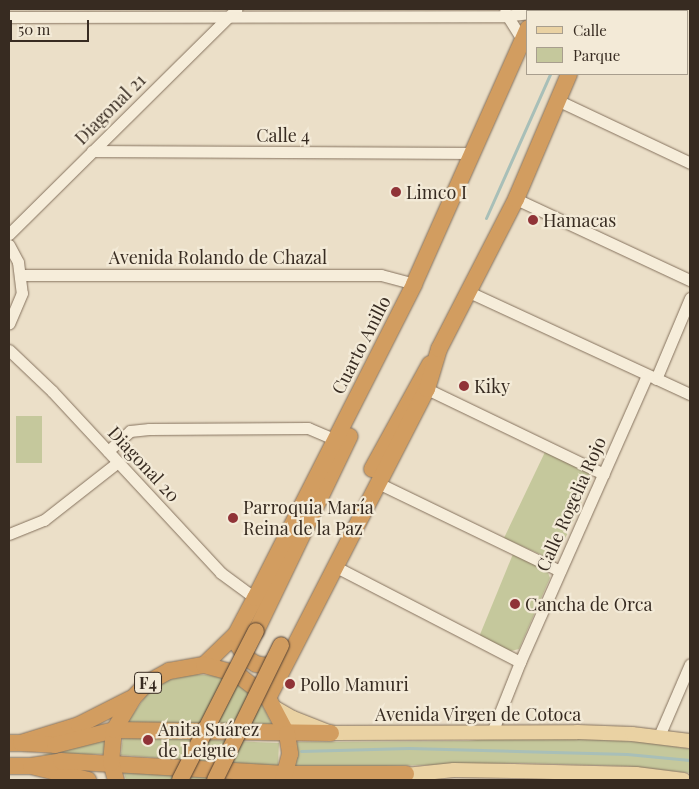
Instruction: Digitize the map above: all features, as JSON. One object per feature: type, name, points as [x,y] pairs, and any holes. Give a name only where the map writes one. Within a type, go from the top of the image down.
[{"type":"highway","name":"Cuarto Anillo","points":[[204,665],[236,634],[256,598],[414,284],[474,153],[525,33]]},
{"type":"highway","points":[[214,780],[286,647],[417,383],[439,349],[516,199],[569,75]]},
{"type":"highway","points":[[180,780],[256,631],[382,369],[414,284]]},
{"type":"highway","points":[[236,634],[241,652],[256,664],[276,664],[334,566],[428,389],[439,349]]},
{"type":"highway","points":[[270,702],[286,647]]},
{"type":"highway","name":"F4","points":[[15,743],[79,725],[132,698],[147,684],[169,671],[204,665],[237,674],[270,702],[287,734],[290,754],[284,777]]},
{"type":"highway","name":"F4","points":[[116,780],[112,763],[114,730],[132,698]]},
{"type":"highway","points":[[15,743],[55,745],[114,730],[287,734],[331,733]]},
{"type":"highway","points":[[9,766],[31,766],[61,761],[112,763],[284,777],[406,774]]},
{"type":"highway","points":[[31,766],[88,780]]},
{"type":"main road","name":"Avenida Virgen de Cotoca","points":[[270,702],[293,718],[331,733],[455,734],[493,730],[659,736],[690,741]]},
{"type":"main road","points":[[377,780],[406,774],[424,777],[511,775],[634,777],[684,780]]},
{"type":"street","name":"Diagonal 21","points":[[9,234],[236,9]]},
{"type":"street","points":[[505,13],[525,33]]},
{"type":"street","points":[[9,17],[227,18],[526,13]]},
{"type":"street","points":[[557,100],[690,163]]},
{"type":"street","name":"Calle 4","points":[[92,151],[474,153]]},
{"type":"street","points":[[516,199],[690,280]]},
{"type":"street","points":[[9,245],[22,275],[22,293],[9,323]]},
{"type":"street","name":"Avenida Rolando de Chazal","points":[[22,275],[381,275],[414,284]]},
{"type":"street","points":[[469,292],[690,394]]},
{"type":"street","name":"Calle Rogelia Rojo","points":[[493,730],[520,662],[604,474],[690,298]]},
{"type":"street","name":"Diagonal 20","points":[[9,350],[108,451],[221,573],[256,598]]},
{"type":"street","points":[[428,389],[604,474]]},
{"type":"street","points":[[108,451],[130,431],[149,429],[308,428],[336,440]]},
{"type":"street","points":[[9,534],[44,520],[118,462]]},
{"type":"street","points":[[378,483],[560,571]]},
{"type":"street","points":[[334,566],[520,662]]},
{"type":"street","points":[[659,736],[690,664]]},
{"type":"green space","points":[[635,9],[681,9],[681,10]]},
{"type":"green space","points":[[16,416],[42,416],[42,463],[16,463]]},
{"type":"green space","points":[[545,452],[587,471],[592,479],[555,561],[504,538]]},
{"type":"green space","points":[[513,554],[547,570],[550,578],[519,649],[511,651],[479,637]]},
{"type":"green space","points":[[193,674],[218,676],[242,686],[261,703],[274,728],[127,723],[147,694],[168,680]]},
{"type":"green space","points":[[123,736],[279,743],[278,767],[121,755]]},
{"type":"green space","points":[[514,736],[643,742],[690,749],[690,773],[625,766],[521,763],[295,768],[297,742],[468,741]]},
{"type":"green space","points":[[107,738],[104,754],[42,755]]},
{"type":"green space","points":[[123,768],[273,780],[126,780]]},
{"type":"waterway","points":[[486,218],[550,75]]},
{"type":"waterway","points":[[301,751],[409,748],[627,754],[690,760]]},
{"type":"place","name":"Limco I","points":[[396,192]]},
{"type":"place","name":"Hamacas","points":[[533,220]]},
{"type":"place","name":"Kiky","points":[[464,386]]},
{"type":"place","name":"Parroquia María Reina de la Paz","points":[[233,518]]},
{"type":"place","name":"Cancha de Orca","points":[[515,604]]},
{"type":"place","name":"Pollo Mamuri","points":[[290,684]]},
{"type":"place","name":"Anita Suárez de Leigue","points":[[148,740]]}]
